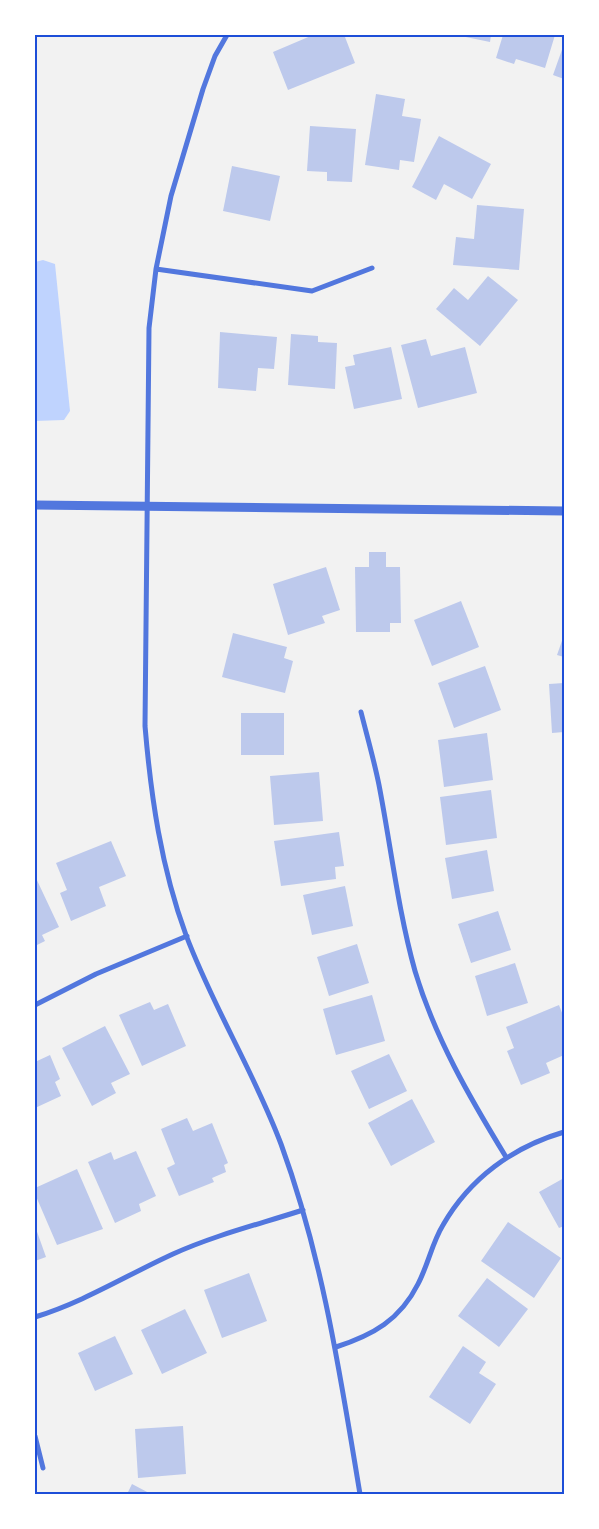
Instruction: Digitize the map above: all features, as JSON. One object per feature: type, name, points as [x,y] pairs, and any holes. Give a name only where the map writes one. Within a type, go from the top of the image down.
[{"type":"street","points":[[227,35],[216,56],[200,98],[171,196],[156,269],[149,328],[145,726],[150,785],[159,843],[187,936],[258,1091],[280,1143],[303,1210],[324,1290],[336,1347],[360,1494]]},
{"type":"street","points":[[156,269],[312,291],[372,268]]},
{"type":"street","points":[[35,504],[564,511]]},
{"type":"street","points":[[361,712],[379,784],[399,905],[416,972],[438,1033],[466,1092],[506,1157]]},
{"type":"street","points":[[35,1004],[96,974],[187,936]]},
{"type":"street","points":[[336,1347],[364,1338],[386,1325],[405,1306],[418,1284],[442,1225],[458,1201],[480,1177],[506,1157],[543,1138],[564,1132]]},
{"type":"street","points":[[35,1317],[90,1296],[173,1254],[205,1241],[303,1210]]},
{"type":"street","points":[[35,1436],[43,1468]]},
{"type":"water","points":[[43,260],[55,264],[70,411],[64,420],[35,421],[35,262]]},
{"type":"building","points":[[313,35],[349,35],[345,37],[355,63],[288,90],[273,52]]},
{"type":"building","points":[[456,35],[491,35],[490,42]]},
{"type":"building","points":[[503,35],[555,35],[545,68],[516,59],[514,64],[496,58]]},
{"type":"building","points":[[564,44],[564,79],[553,75]]},
{"type":"building","points":[[376,94],[405,99],[402,116],[421,119],[414,162],[400,160],[399,170],[365,165]]},
{"type":"building","points":[[310,126],[356,129],[352,182],[327,181],[327,172],[307,171]]},
{"type":"building","points":[[439,136],[491,164],[472,199],[444,184],[436,200],[412,187]]},
{"type":"building","points":[[232,166],[280,176],[270,221],[223,211]]},
{"type":"building","points":[[477,205],[524,209],[519,270],[453,265],[456,237],[474,239]]},
{"type":"building","points":[[488,276],[518,300],[480,346],[436,309],[454,288],[468,300]]},
{"type":"building","points":[[220,332],[277,337],[274,369],[258,368],[256,391],[218,388]]},
{"type":"building","points":[[291,334],[318,336],[318,342],[337,343],[335,389],[288,385]]},
{"type":"building","points":[[426,339],[431,356],[465,347],[477,393],[418,408],[401,345]]},
{"type":"building","points":[[391,347],[402,399],[354,409],[345,367],[355,365],[353,355]]},
{"type":"building","points":[[369,552],[386,552],[386,567],[400,567],[401,623],[390,623],[390,632],[356,632],[355,567],[369,567]]},
{"type":"building","points":[[326,567],[340,610],[322,616],[325,623],[288,635],[273,584]]},
{"type":"building","points":[[461,601],[479,647],[432,666],[414,620]]},
{"type":"building","points":[[233,633],[287,647],[284,658],[293,661],[285,693],[222,677]]},
{"type":"building","points":[[564,635],[564,657],[557,655]]},
{"type":"building","points":[[485,666],[501,710],[454,728],[438,683]]},
{"type":"building","points":[[564,683],[564,732],[552,733],[549,684]]},
{"type":"building","points":[[241,713],[284,713],[284,755],[241,755]]},
{"type":"building","points":[[487,733],[493,780],[444,787],[438,740]]},
{"type":"building","points":[[319,772],[323,821],[274,825],[270,776]]},
{"type":"building","points":[[491,790],[497,838],[446,845],[440,797]]},
{"type":"building","points":[[339,832],[344,866],[335,867],[336,879],[281,886],[274,841]]},
{"type":"building","points":[[111,841],[126,876],[99,887],[106,906],[71,921],[60,893],[67,890],[56,863]]},
{"type":"building","points":[[487,850],[494,891],[452,899],[445,858]]},
{"type":"building","points":[[35,876],[59,927],[42,935],[45,941],[35,946]]},
{"type":"building","points":[[345,886],[353,926],[312,935],[303,895]]},
{"type":"building","points":[[498,911],[511,950],[471,963],[458,924]]},
{"type":"building","points":[[357,944],[369,983],[329,996],[317,957]]},
{"type":"building","points":[[515,963],[528,1003],[487,1016],[475,976]]},
{"type":"building","points":[[372,995],[385,1041],[336,1055],[323,1009]]},
{"type":"building","points":[[150,1002],[154,1010],[168,1004],[186,1046],[142,1066],[119,1015]]},
{"type":"building","points":[[559,1005],[564,1018],[564,1055],[546,1063],[550,1073],[521,1085],[507,1051],[514,1048],[506,1027]]},
{"type":"building","points":[[105,1026],[130,1074],[111,1083],[116,1093],[92,1106],[62,1048]]},
{"type":"building","points":[[389,1054],[407,1091],[369,1109],[351,1071]]},
{"type":"building","points":[[50,1055],[60,1079],[55,1082],[61,1096],[35,1108],[35,1062]]},
{"type":"building","points":[[412,1099],[435,1142],[391,1166],[368,1123]]},
{"type":"building","points":[[187,1118],[193,1131],[212,1123],[228,1163],[224,1165],[226,1172],[212,1178],[214,1182],[179,1196],[167,1168],[175,1164],[161,1129]]},
{"type":"building","points":[[136,1151],[156,1196],[139,1204],[141,1211],[115,1223],[88,1162],[111,1152],[114,1160]]},
{"type":"building","points":[[77,1169],[103,1229],[57,1245],[35,1194],[35,1188]]},
{"type":"building","points":[[564,1178],[564,1226],[559,1228],[539,1192]]},
{"type":"building","points":[[508,1222],[561,1258],[534,1298],[481,1261]]},
{"type":"building","points":[[35,1226],[46,1257],[35,1261]]},
{"type":"building","points":[[249,1273],[267,1321],[222,1338],[204,1290]]},
{"type":"building","points":[[487,1278],[528,1309],[499,1347],[458,1316]]},
{"type":"building","points":[[185,1309],[207,1353],[162,1374],[141,1330]]},
{"type":"building","points":[[115,1336],[133,1374],[95,1391],[78,1353]]},
{"type":"building","points":[[463,1346],[486,1362],[479,1373],[496,1384],[470,1424],[429,1397]]},
{"type":"building","points":[[183,1426],[186,1474],[138,1478],[135,1429]]},
{"type":"building","points":[[132,1484],[151,1494],[127,1494]]}]
